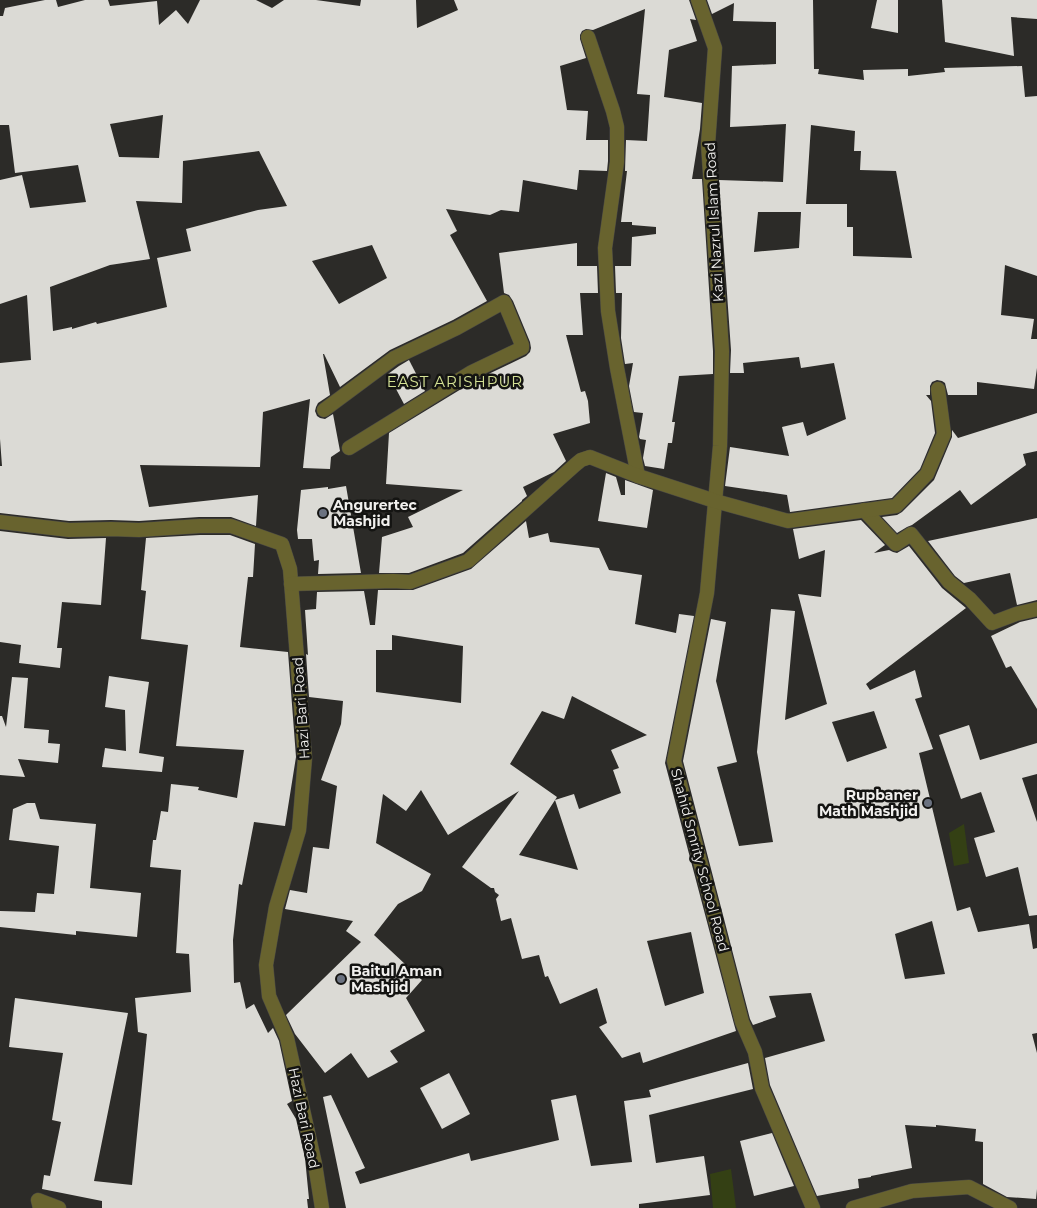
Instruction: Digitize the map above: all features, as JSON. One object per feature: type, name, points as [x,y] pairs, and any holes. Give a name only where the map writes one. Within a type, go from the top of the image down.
[{"type":"street","name":"Kazi Nazrul Islam Road","points":[[698,0],[715,48],[708,144],[722,351],[720,446],[714,501]]},
{"type":"street","points":[[588,37],[617,128],[617,162],[605,248],[608,311],[638,476]]},
{"type":"street","points":[[324,410],[394,358],[457,328],[504,302],[522,348],[472,372],[349,448]]},
{"type":"street","points":[[291,584],[410,582],[468,561],[581,460],[590,457],[638,476],[714,501],[788,521],[896,506],[927,474],[944,434],[938,390]]},
{"type":"street","name":"Shahid Smrity School Road","points":[[714,501],[707,593],[674,761],[742,1022],[755,1052],[762,1088],[813,1208]]},
{"type":"street","points":[[864,510],[896,544],[911,534],[949,582],[970,599],[992,623],[1037,609]]},
{"type":"street","name":"Hazi Bari Road","points":[[0,522],[69,530],[139,530],[232,526],[282,544],[290,569],[305,758],[300,830],[276,908],[266,965],[269,996],[287,1038],[315,1164],[322,1208]]},
{"type":"street","points":[[854,1208],[912,1191],[969,1187],[1010,1208]]},
{"type":"street","points":[[40,1208],[38,1200],[59,1208]]},
{"type":"green space","points":[[964,824],[969,863],[954,866],[949,833]]},
{"type":"green space","points":[[731,1169],[736,1208],[713,1208],[710,1174]]},
{"type":"building","points":[[45,0],[56,0],[58,7],[85,0],[108,0],[110,6],[157,1],[159,25],[176,10],[188,24],[200,0],[256,0],[272,8],[284,0],[316,0],[360,6],[361,0],[416,0],[417,28],[458,10],[454,0],[689,0],[696,20],[690,19],[697,41],[669,50],[664,97],[702,103],[692,179],[702,179],[713,374],[679,376],[672,422],[675,422],[672,443],[668,443],[664,469],[645,466],[643,458],[646,440],[639,437],[643,413],[634,412],[629,386],[633,363],[625,364],[621,338],[622,293],[616,293],[615,266],[631,266],[632,237],[656,234],[656,227],[632,225],[632,222],[621,222],[627,171],[625,171],[626,140],[647,141],[650,95],[637,94],[645,9],[593,30],[586,29],[582,31],[580,39],[586,58],[560,66],[567,110],[588,111],[586,140],[608,140],[607,171],[579,170],[577,190],[523,180],[519,212],[501,210],[490,215],[446,209],[457,231],[450,235],[487,301],[453,320],[390,350],[340,387],[323,354],[330,395],[318,403],[315,411],[317,416],[325,419],[333,414],[340,451],[331,457],[330,469],[303,468],[310,399],[263,412],[260,467],[140,465],[149,507],[258,495],[256,526],[231,517],[139,521],[69,521],[0,513],[0,466],[2,466],[0,363],[31,360],[27,295],[0,304],[0,180],[22,175],[30,208],[86,202],[78,165],[15,173],[9,125],[0,125],[0,16],[3,16],[5,8]],"holes":[[[163,115],[159,158],[119,157],[110,124]],[[259,151],[287,206],[258,210],[186,229],[191,251],[157,258],[167,307],[97,324],[96,322],[72,329],[72,327],[53,331],[50,287],[110,265],[150,259],[136,201],[182,203],[183,161]],[[372,245],[387,278],[339,304],[312,261]]]},
{"type":"building","points":[[707,0],[813,0],[814,69],[819,69],[818,74],[864,80],[863,70],[908,69],[908,76],[945,72],[944,68],[1022,66],[1025,97],[1037,96],[1037,276],[1005,265],[1001,315],[1034,319],[1031,339],[1037,339],[1037,368],[1034,389],[977,382],[977,395],[948,395],[945,383],[937,380],[932,382],[930,395],[926,395],[931,401],[935,433],[920,469],[892,498],[790,512],[787,495],[725,486],[730,447],[789,456],[782,427],[803,422],[807,436],[846,419],[834,363],[801,368],[799,357],[743,363],[744,373],[730,373],[731,350],[719,180],[783,182],[786,124],[730,127],[732,66],[776,64],[776,22],[733,21],[734,3],[712,14]],"holes":[[[811,125],[855,131],[854,151],[861,151],[860,170],[896,171],[912,258],[853,256],[853,227],[847,227],[847,204],[806,204]],[[758,212],[801,212],[799,248],[754,252]]]},
{"type":"building","points":[[877,0],[898,0],[898,33],[871,28]]},
{"type":"building","points":[[942,0],[1037,0],[1037,19],[1011,17],[1014,56],[945,42]]},
{"type":"building","points":[[577,243],[577,266],[597,266],[598,293],[580,293],[583,335],[566,335],[581,392],[585,391],[588,401],[590,423],[553,434],[566,461],[554,472],[523,487],[527,496],[463,553],[409,573],[379,573],[382,537],[413,527],[408,517],[463,490],[386,484],[389,433],[476,380],[526,356],[530,352],[530,342],[513,301],[509,295],[504,293],[499,253]]},
{"type":"building","points":[[409,360],[425,391],[404,404],[388,374]]},
{"type":"building","points":[[1037,413],[1037,451],[1023,454],[1026,465],[971,505],[960,490],[912,525],[897,533],[882,517],[897,515],[902,512],[934,480],[952,437],[952,430],[958,438]]},
{"type":"building","points":[[606,473],[616,477],[621,495],[625,495],[625,480],[653,490],[647,528],[598,521]]},
{"type":"building","points":[[346,486],[361,573],[318,574],[319,560],[314,561],[312,539],[298,539],[297,530],[301,490]]},
{"type":"building","points":[[1037,518],[1037,600],[1017,605],[1010,573],[964,583],[955,576],[928,541]]},
{"type":"building","points":[[861,520],[885,545],[874,553],[889,550],[897,553],[909,546],[942,588],[966,608],[866,684],[870,690],[915,670],[922,697],[915,699],[933,749],[919,753],[957,911],[970,907],[978,932],[1029,924],[1033,949],[1037,948],[1037,1033],[1032,1034],[1037,1053],[1036,1199],[1007,1197],[983,1184],[983,1142],[975,1141],[976,1129],[936,1125],[936,1127],[905,1125],[912,1168],[858,1179],[859,1188],[817,1196],[770,1085],[765,1058],[825,1041],[811,993],[769,996],[776,1017],[753,1025],[683,761],[711,619],[726,622],[716,681],[737,762],[717,767],[739,846],[773,842],[757,752],[771,609],[795,611],[785,720],[827,704],[798,594],[821,597],[825,550],[799,559],[793,529]],"holes":[[[874,711],[887,748],[847,762],[832,722]],[[932,921],[945,974],[905,979],[895,934]]]},
{"type":"building","points":[[526,521],[529,538],[548,533],[550,542],[599,548],[609,570],[642,575],[635,624],[676,633],[679,614],[694,616],[665,763],[736,1031],[643,1063],[640,1052],[622,1058],[599,1027],[607,1023],[597,988],[560,1004],[548,976],[545,977],[539,955],[522,959],[511,918],[501,921],[496,899],[499,895],[495,892],[494,888],[491,888],[462,867],[519,791],[448,835],[421,790],[406,811],[383,794],[376,843],[431,874],[422,891],[398,904],[374,935],[422,980],[406,998],[425,1031],[390,1051],[398,1062],[368,1078],[351,1053],[325,1073],[295,1034],[286,1015],[361,942],[346,931],[353,921],[285,909],[290,890],[307,893],[313,847],[329,849],[337,786],[321,780],[341,724],[343,701],[309,697],[305,610],[316,609],[317,592],[364,591],[370,625],[375,625],[378,590],[413,590],[471,569]],"holes":[[[392,635],[463,646],[461,703],[376,692],[376,650],[392,650]],[[572,696],[647,735],[611,750],[619,768],[613,770],[621,793],[579,809],[574,794],[555,800],[557,797],[510,764],[542,711],[564,719]],[[555,800],[578,870],[519,855]],[[691,932],[704,993],[665,1006],[647,941]]]},
{"type":"building","points":[[0,531],[68,539],[106,538],[101,605],[62,602],[57,648],[62,648],[60,668],[19,663],[21,645],[0,642]]},
{"type":"building","points":[[230,535],[255,544],[253,577],[248,577],[240,647],[288,652],[296,757],[285,826],[254,822],[242,885],[239,884],[233,940],[234,983],[240,982],[246,1009],[254,1004],[268,1033],[273,1028],[279,1041],[292,1101],[287,1104],[296,1119],[305,1158],[309,1199],[307,1199],[308,1208],[102,1208],[102,1201],[42,1189],[44,1175],[50,1176],[61,1122],[52,1120],[63,1053],[9,1047],[15,998],[128,1013],[94,1181],[132,1185],[147,1034],[138,1032],[135,998],[191,992],[189,954],[176,953],[181,870],[150,867],[153,840],[156,840],[161,811],[168,812],[171,784],[199,787],[198,790],[237,798],[244,750],[176,746],[188,645],[141,639],[146,591],[141,590],[146,538]]},
{"type":"building","points":[[1037,618],[1037,709],[1011,666],[1006,668],[991,636],[1020,622]]},
{"type":"building","points":[[109,676],[149,682],[139,753],[164,757],[162,772],[102,767],[105,748],[126,751],[125,710],[105,707]]},
{"type":"building","points":[[12,677],[28,678],[24,728],[49,730],[48,743],[60,744],[58,763],[18,759],[25,777],[0,775],[0,716],[2,716],[6,727]]},
{"type":"building","points":[[969,725],[980,760],[1037,743],[1037,774],[1022,778],[1037,822],[1037,915],[1029,916],[1018,867],[986,877],[974,838],[995,832],[981,792],[961,799],[939,735]]},
{"type":"building","points":[[27,803],[35,803],[40,819],[96,824],[90,888],[141,893],[137,937],[76,931],[76,935],[0,927],[0,911],[35,912],[37,893],[54,894],[59,846],[9,840],[13,809]]},
{"type":"building","points":[[748,1063],[753,1089],[649,1115],[656,1163],[704,1156],[710,1195],[639,1204],[639,1208],[346,1208],[323,1097],[331,1095],[365,1168],[355,1172],[360,1184],[469,1153],[471,1161],[559,1140],[551,1100],[576,1095],[591,1166],[632,1162],[624,1101],[651,1097],[649,1090]]},
{"type":"building","points":[[449,1073],[470,1114],[442,1129],[420,1088]]},
{"type":"building","points":[[772,1133],[794,1186],[754,1196],[740,1141]]},
{"type":"place","name":"Angurertec Mashjid","points":[[323,513]]},
{"type":"place","name":"Rupbaner Math Mashjid","points":[[928,803]]},
{"type":"place","name":"Baitul Aman Mashjid","points":[[341,979]]},
{"type":"district","name":"EAST ARISHPUR","points":[[455,381]]}]
